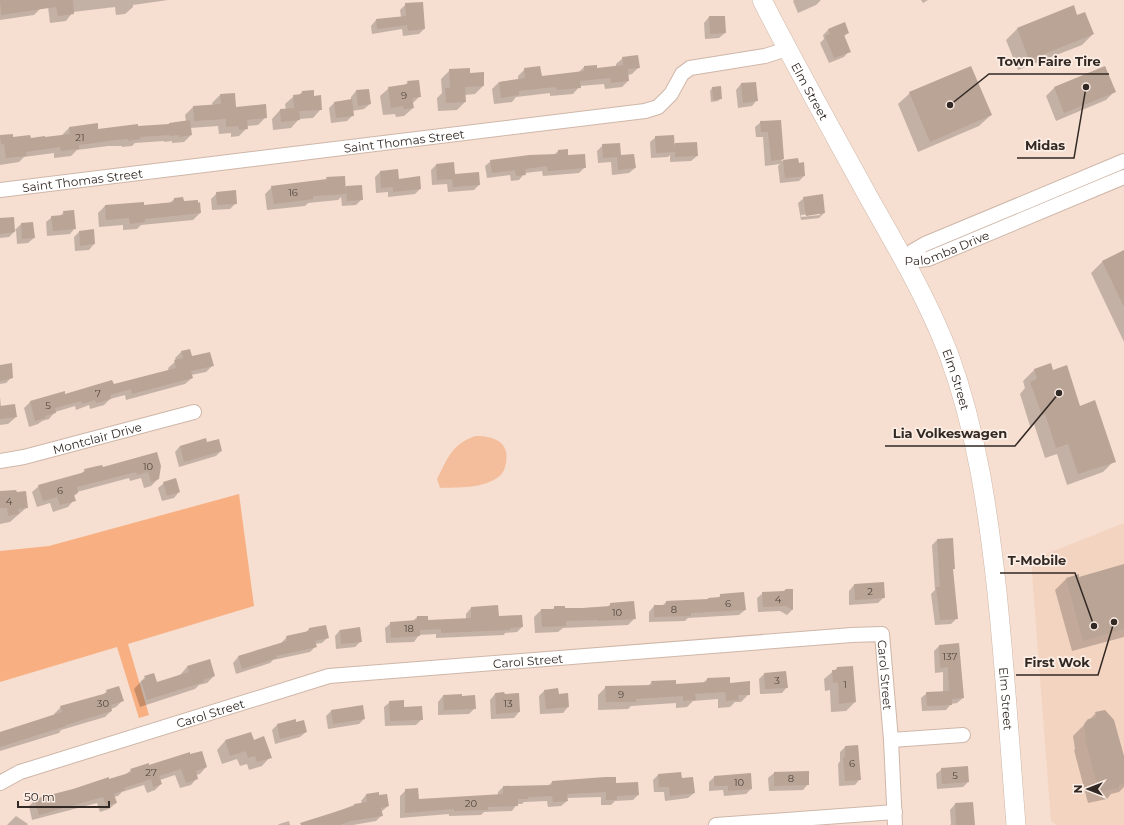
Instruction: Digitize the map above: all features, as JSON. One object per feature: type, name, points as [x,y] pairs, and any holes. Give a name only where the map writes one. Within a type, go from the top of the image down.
[{"type":"main road","name":"Elm Street","points":[[762,0],[787,49],[904,260],[933,316],[949,356],[964,402],[979,460],[989,520],[1000,624],[1016,825]]},
{"type":"street","name":"Saint Thomas Street","points":[[0,190],[645,111],[658,107],[671,94],[682,74],[690,68],[765,56],[787,49]]},
{"type":"street","name":"Palomba Drive","points":[[904,260],[913,251],[925,244],[1124,161]]},
{"type":"street","name":"Palomba Drive","points":[[904,260],[928,259],[1124,177]]},
{"type":"street","name":"Montclair Drive","points":[[0,461],[194,412]]},
{"type":"street","name":"Carol Street","points":[[0,783],[20,772],[329,676],[852,635],[882,634],[895,818]]},
{"type":"street","points":[[890,740],[963,735]]},
{"type":"street","points":[[716,825],[895,818]]},
{"type":"shaded area","points":[[475,436],[488,437],[499,441],[503,445],[507,456],[506,465],[502,473],[490,482],[477,486],[440,488],[437,479],[451,453],[460,444]]},
{"type":"shaded area","points":[[239,494],[254,606],[128,644],[149,715],[139,718],[117,647],[0,682],[0,551],[49,546]]},
{"type":"shaded area","points":[[1124,523],[1124,825],[1057,825],[1051,821],[1031,560]]},
{"type":"building","points":[[0,0],[73,0],[74,14],[58,16],[56,7],[1,15]]},
{"type":"building","points":[[423,2],[425,29],[408,31],[407,25],[377,29],[376,19],[406,16],[405,3]]},
{"type":"building","points":[[1074,5],[1077,15],[1085,12],[1094,34],[1029,60],[1017,28]]},
{"type":"building","points":[[709,16],[725,16],[726,33],[710,34]]},
{"type":"building","points":[[845,22],[849,33],[844,35],[851,52],[834,58],[825,36],[830,34],[828,29]]},
{"type":"building","points":[[638,55],[640,68],[628,69],[629,81],[611,83],[610,78],[580,81],[581,88],[557,90],[556,87],[519,91],[519,95],[501,98],[499,82],[525,78],[524,68],[540,66],[542,76],[584,71],[584,66],[597,65],[597,68],[623,65],[622,57]]},
{"type":"building","points":[[971,66],[992,115],[930,142],[909,92]]},
{"type":"building","points":[[1105,66],[1116,92],[1064,113],[1054,87]]},
{"type":"building","points":[[470,68],[470,73],[484,72],[484,86],[465,87],[466,102],[446,103],[445,88],[450,88],[449,69]]},
{"type":"building","points":[[419,80],[421,97],[412,98],[414,108],[404,109],[403,106],[391,108],[388,87],[408,84],[407,81]]},
{"type":"building","points":[[756,82],[758,101],[743,103],[741,83]]},
{"type":"building","points":[[721,86],[722,99],[713,100],[712,87]]},
{"type":"building","points":[[369,89],[371,104],[358,106],[356,90]]},
{"type":"building","points":[[314,90],[314,96],[321,95],[322,110],[299,111],[300,120],[281,122],[280,109],[294,108],[293,95],[302,94],[302,91]]},
{"type":"building","points":[[235,93],[236,107],[266,104],[267,118],[247,120],[248,129],[239,130],[238,126],[226,127],[226,119],[194,121],[193,106],[221,104],[220,94]]},
{"type":"building","points":[[352,99],[354,116],[336,118],[334,102]]},
{"type":"building","points":[[190,120],[192,135],[179,137],[179,135],[170,135],[140,137],[140,139],[128,141],[128,139],[79,145],[79,149],[61,151],[60,147],[26,152],[27,156],[6,158],[4,144],[1,144],[0,135],[13,134],[13,137],[30,135],[31,138],[45,137],[70,134],[69,127],[98,123],[98,129],[138,124],[138,126],[169,124]]},
{"type":"building","points":[[781,120],[784,159],[771,161],[768,132],[761,132],[760,121]]},
{"type":"building","points":[[674,135],[675,152],[656,153],[655,136]]},
{"type":"building","points":[[697,142],[698,156],[675,157],[675,143]]},
{"type":"building","points":[[620,143],[621,155],[634,154],[636,168],[618,170],[617,157],[603,158],[602,144]]},
{"type":"building","points":[[568,149],[568,155],[585,154],[586,168],[548,171],[547,166],[525,169],[526,175],[516,176],[515,170],[492,173],[490,160],[529,155],[558,154],[558,150]]},
{"type":"building","points":[[798,158],[799,163],[804,162],[805,176],[785,178],[783,160]]},
{"type":"building","points":[[454,162],[455,174],[479,172],[480,185],[453,187],[452,179],[437,180],[436,164]]},
{"type":"building","points":[[398,169],[399,179],[420,176],[421,189],[393,192],[393,187],[381,188],[380,171]]},
{"type":"building","points":[[345,176],[346,194],[313,196],[313,199],[274,204],[271,186],[327,179],[326,177]]},
{"type":"building","points":[[362,185],[363,200],[347,201],[346,186]]},
{"type":"building","points":[[236,190],[237,204],[217,205],[216,192]]},
{"type":"building","points":[[823,194],[825,213],[806,216],[803,197]]},
{"type":"building","points":[[183,197],[184,201],[198,200],[198,203],[200,202],[201,213],[145,219],[145,222],[130,224],[129,218],[106,220],[105,205],[144,202],[144,205],[174,202],[174,198]]},
{"type":"building","points":[[74,210],[76,229],[53,231],[51,216],[64,215],[63,211]]},
{"type":"building","points":[[14,217],[15,232],[0,234],[0,218]]},
{"type":"building","points":[[33,222],[35,238],[22,239],[21,223]]},
{"type":"building","points":[[94,229],[95,244],[80,246],[79,231]]},
{"type":"building","points":[[1124,250],[1124,307],[1102,261]]},
{"type":"building","points":[[190,349],[192,356],[210,352],[214,366],[191,371],[193,378],[132,394],[131,389],[110,395],[111,399],[96,403],[95,400],[82,404],[81,401],[55,408],[56,413],[35,421],[30,401],[65,391],[65,394],[112,380],[114,384],[176,368],[174,360],[183,358],[181,351]]},
{"type":"building","points":[[12,363],[13,378],[0,381],[0,365]]},
{"type":"building","points":[[1051,363],[1053,370],[1067,365],[1080,406],[1095,400],[1116,462],[1078,474],[1068,444],[1056,448],[1045,414],[1042,415],[1030,382],[1037,379],[1034,369]]},
{"type":"building","points":[[15,404],[17,417],[0,419],[0,406]]},
{"type":"building","points":[[206,438],[207,442],[219,439],[222,451],[184,462],[180,446]]},
{"type":"building","points":[[157,452],[161,466],[159,479],[151,482],[148,472],[137,475],[136,472],[77,487],[78,493],[74,495],[76,501],[60,505],[57,497],[43,501],[38,485],[85,472],[84,469],[102,465],[103,467]]},
{"type":"building","points":[[176,478],[180,492],[167,496],[163,482]]},
{"type":"building","points":[[16,490],[17,492],[26,491],[28,508],[18,509],[19,514],[8,516],[7,508],[0,508],[0,491]]},
{"type":"building","points":[[953,538],[955,569],[953,569],[958,619],[940,620],[936,587],[940,587],[937,539]]},
{"type":"building","points":[[1124,564],[1124,629],[1083,641],[1066,578],[1079,574],[1079,577]]},
{"type":"building","points":[[884,582],[885,598],[855,600],[854,584]]},
{"type":"building","points":[[786,589],[793,589],[793,610],[786,606],[763,607],[762,592],[784,591]]},
{"type":"building","points":[[744,592],[746,610],[691,613],[691,616],[654,617],[654,605],[666,605],[666,601],[708,599],[720,597],[720,594]]},
{"type":"building","points":[[634,601],[636,619],[566,621],[566,626],[542,627],[541,609],[554,609],[554,606],[565,606],[565,608],[583,608],[610,606],[610,603]]},
{"type":"building","points":[[498,605],[499,616],[522,615],[523,627],[510,628],[510,630],[441,633],[441,629],[420,630],[420,636],[391,638],[390,622],[417,620],[417,616],[428,616],[428,620],[471,618],[471,607]]},
{"type":"building","points":[[326,625],[329,638],[315,641],[317,647],[276,656],[277,658],[242,669],[238,656],[287,641],[286,636],[309,631],[309,628]]},
{"type":"building","points":[[360,627],[362,642],[341,644],[340,630]]},
{"type":"building","points":[[959,643],[964,698],[952,699],[952,705],[927,706],[926,692],[949,691],[948,667],[940,668],[939,645]]},
{"type":"building","points":[[210,659],[215,676],[203,680],[204,682],[147,700],[141,681],[146,679],[144,676],[154,673],[157,682],[189,672],[187,666]]},
{"type":"building","points":[[853,666],[856,702],[839,704],[838,682],[833,683],[832,670],[837,670],[837,667]]},
{"type":"building","points":[[786,671],[788,688],[765,689],[764,673]]},
{"type":"building","points":[[730,677],[730,683],[750,681],[750,695],[738,695],[739,700],[726,701],[725,692],[695,694],[696,700],[683,701],[683,696],[636,699],[636,702],[606,702],[605,686],[652,685],[651,681],[676,680],[676,684],[707,682],[707,678]]},
{"type":"building","points":[[119,686],[124,701],[111,705],[112,711],[0,747],[0,732],[62,712],[60,706],[107,693],[106,690]]},
{"type":"building","points":[[558,688],[559,694],[568,693],[569,707],[546,709],[544,690]]},
{"type":"building","points":[[504,692],[505,694],[519,693],[520,712],[496,714],[495,693]]},
{"type":"building","points":[[462,694],[462,696],[475,695],[476,709],[444,710],[443,695]]},
{"type":"building","points":[[404,700],[404,707],[422,706],[423,720],[390,721],[389,701]]},
{"type":"building","points":[[363,705],[365,719],[333,724],[331,710]]},
{"type":"building","points":[[1105,710],[1114,720],[1124,756],[1124,783],[1119,785],[1119,788],[1099,792],[1085,738],[1084,724],[1088,719],[1097,718],[1095,712]]},
{"type":"building","points":[[296,719],[296,722],[304,720],[307,732],[280,739],[277,724]]},
{"type":"building","points":[[251,732],[254,740],[264,736],[272,758],[257,762],[255,756],[248,758],[246,751],[230,756],[225,740]]},
{"type":"building","points":[[858,745],[861,780],[845,781],[843,757],[845,757],[845,746]]},
{"type":"building","points":[[202,751],[207,767],[196,771],[198,779],[186,783],[181,769],[159,776],[162,784],[153,787],[151,779],[124,788],[125,790],[114,794],[117,803],[106,806],[103,797],[39,815],[34,799],[73,789],[109,777],[109,779],[132,772],[130,769],[149,763],[149,765],[190,752],[190,754]]},
{"type":"building","points":[[968,766],[969,782],[942,784],[941,768]]},
{"type":"building","points":[[809,771],[809,785],[774,786],[774,772]]},
{"type":"building","points":[[681,772],[682,778],[693,777],[695,793],[670,796],[669,787],[659,787],[658,774]]},
{"type":"building","points":[[751,773],[752,789],[728,791],[728,786],[714,786],[714,776]]},
{"type":"building","points":[[616,777],[616,783],[638,782],[639,795],[617,796],[617,800],[606,800],[606,792],[567,794],[568,801],[553,802],[552,796],[528,797],[528,799],[518,799],[518,806],[488,807],[488,810],[454,811],[454,809],[405,813],[405,789],[418,788],[419,799],[503,794],[503,786],[552,785],[552,781]]},
{"type":"building","points":[[379,792],[379,795],[387,794],[389,806],[381,808],[383,816],[351,821],[340,825],[301,825],[300,823],[354,806],[354,804],[367,802],[366,794]]},
{"type":"building","points":[[973,802],[975,825],[956,825],[955,803]]},
{"type":"place","name":"Midas","points":[[1086,87]]},
{"type":"place","name":"Town Faire Tire","points":[[950,105]]},
{"type":"place","name":"Lia Volkeswagen","points":[[1059,393]]},
{"type":"place","name":"First Wok","points":[[1114,622]]},
{"type":"place","name":"T-Mobile","points":[[1094,626]]}]
